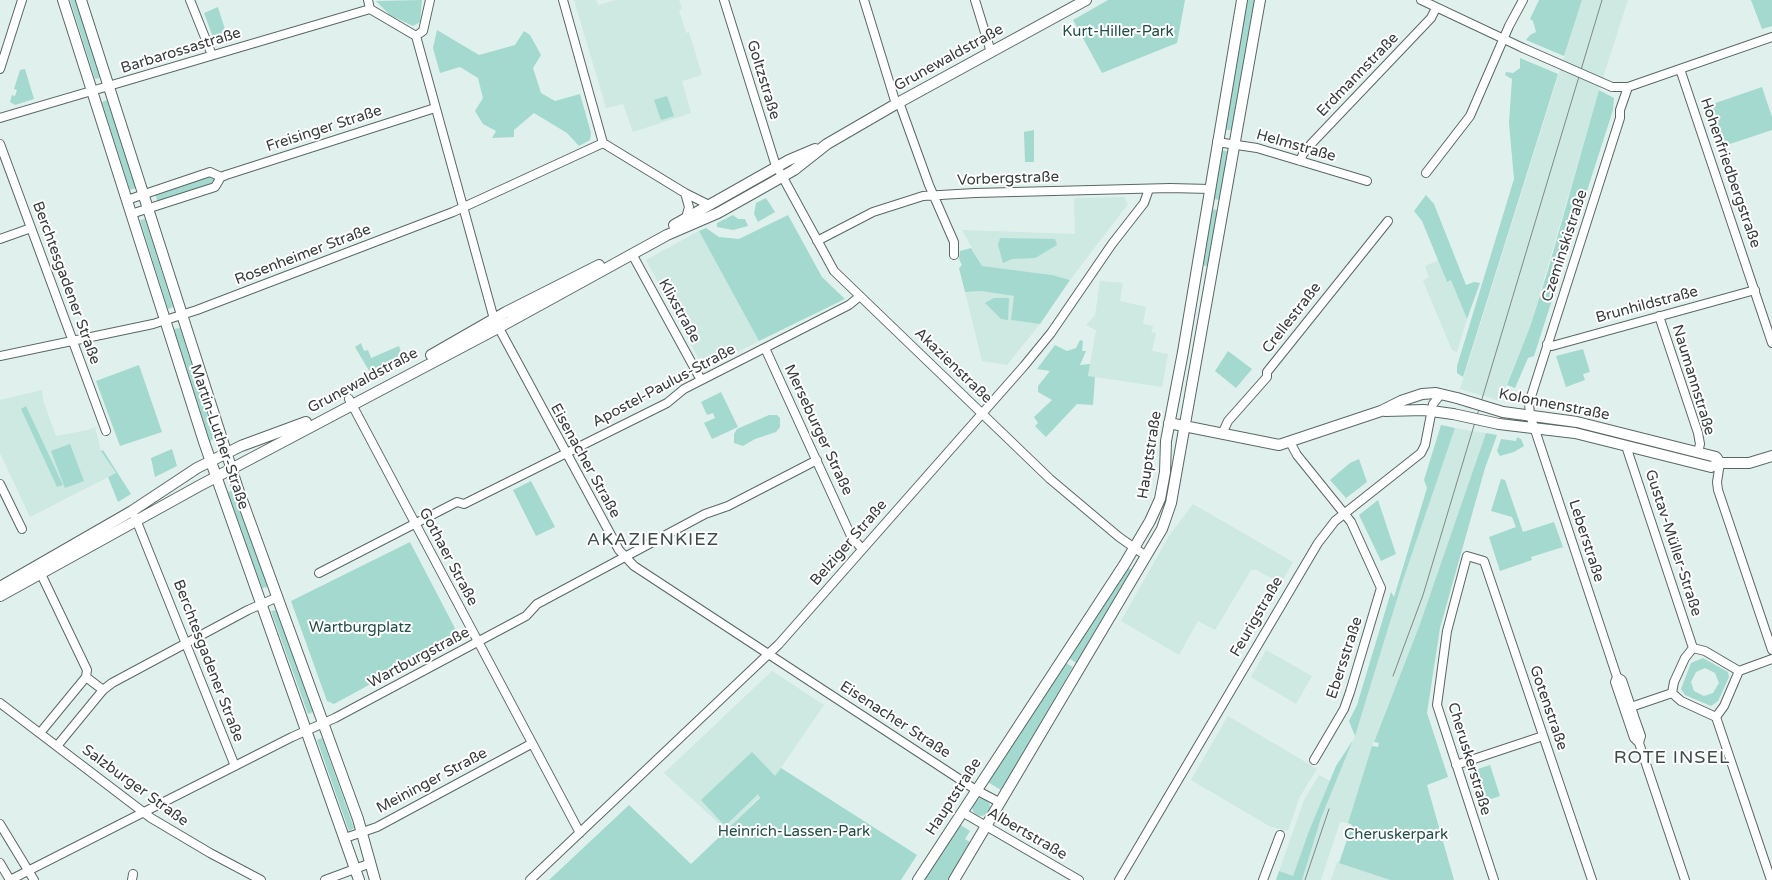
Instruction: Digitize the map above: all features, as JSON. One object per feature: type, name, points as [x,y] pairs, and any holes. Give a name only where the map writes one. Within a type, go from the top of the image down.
[{"type":"main road","name":"Martin-Luther-Straße","points":[[63,0],[210,461],[359,880]]},
{"type":"main road","name":"Martin-Luther-Straße","points":[[81,0],[232,469],[324,723],[375,878]]},
{"type":"main road","name":"Grunewaldstraße","points":[[0,596],[216,478],[350,402],[632,254],[779,172],[897,103],[1086,0]]},
{"type":"main road","name":"Hauptstraße","points":[[918,880],[1134,548],[1160,499],[1165,472],[1166,441],[1242,0]]},
{"type":"main road","name":"Hauptstraße","points":[[954,880],[1162,530],[1172,503],[1260,0]]},
{"type":"main road","name":"Grunewaldstraße","points":[[496,324],[709,205],[740,194]]},
{"type":"main road","name":"Kolonnenstraße","points":[[1169,423],[1274,445],[1290,442],[1381,411],[1416,396],[1441,394],[1502,412],[1569,420],[1716,456],[1720,463]]},
{"type":"main road","name":"Grunewaldstraße","points":[[0,587],[132,511],[210,461],[300,425],[350,402]]},
{"type":"main road","name":"Kolonnenstraße","points":[[1381,411],[1432,411],[1499,424],[1575,433],[1711,467],[1720,463],[1742,464],[1772,456]]},
{"type":"street","points":[[0,69],[22,0]]},
{"type":"street","points":[[190,0],[212,55]]},
{"type":"street","points":[[368,0],[370,9],[416,36],[423,31],[430,0]]},
{"type":"street","points":[[563,0],[603,143],[684,193],[709,205]]},
{"type":"street","name":"Goltzstraße","points":[[724,0],[779,172]]},
{"type":"street","points":[[864,0],[897,103],[954,242],[954,255]]},
{"type":"street","points":[[975,0],[991,52]]},
{"type":"street","points":[[1421,0],[1503,39],[1612,87],[1628,87],[1772,37]]},
{"type":"street","points":[[1426,173],[1470,116],[1503,39],[1523,0]]},
{"type":"street","name":"Erdmannstraße","points":[[1300,161],[1303,154],[1431,18],[1436,8]]},
{"type":"street","name":"Barbarossastraße","points":[[0,118],[370,9]]},
{"type":"street","name":"Eisenacher Straße","points":[[416,36],[434,108],[496,324],[565,454],[624,557],[634,566],[976,790],[999,802]]},
{"type":"street","name":"Hohenfriedbergstraße","points":[[1680,69],[1754,290],[1769,326],[1772,342]]},
{"type":"street","name":"Czeminskistraße","points":[[1530,415],[1529,400],[1618,128],[1620,110],[1628,87]]},
{"type":"street","name":"Freisinger Straße","points":[[131,214],[215,187],[221,177],[434,108]]},
{"type":"street","name":"Helmstraße","points":[[1217,142],[1235,144],[1367,181]]},
{"type":"street","name":"Rosenheimer Straße","points":[[0,356],[165,321],[183,315],[463,208],[603,143]]},
{"type":"street","name":"Berchtesgadener Straße","points":[[0,144],[106,431]]},
{"type":"street","name":"Freisinger Straße","points":[[127,200],[210,172],[221,177]]},
{"type":"street","name":"Akazienstraße","points":[[779,172],[834,271],[1050,479],[1146,556]]},
{"type":"street","name":"Vorbergstraße","points":[[817,241],[885,207],[934,195],[1149,189],[1210,190]]},
{"type":"street","name":"Belziger Straße","points":[[530,880],[770,654],[1051,332],[1087,278],[1144,203],[1149,189]]},
{"type":"street","points":[[684,193],[689,207],[686,218]]},
{"type":"street","name":"Crellestraße","points":[[1222,434],[1228,421],[1267,377],[1267,372],[1388,221]]},
{"type":"street","points":[[0,239],[31,228]]},
{"type":"street","name":"Klixstraße","points":[[632,254],[701,380]]},
{"type":"street","name":"Brunhildstraße","points":[[1547,344],[1552,346],[1754,290]]},
{"type":"street","name":"Apostel-Paulus-Straße","points":[[319,573],[416,526],[457,502],[464,504],[667,403],[684,389],[849,305],[860,296]]},
{"type":"street","name":"Naumannstraße","points":[[1659,316],[1698,433],[1700,444],[1698,452]]},
{"type":"street","name":"Merseburger Straße","points":[[765,348],[851,536],[862,549]]},
{"type":"street","name":"Feurigstraße","points":[[1119,880],[1318,543],[1344,513],[1421,453],[1425,445],[1435,400],[1441,394]]},
{"type":"street","name":"Gothaer Straße","points":[[350,402],[580,833]]},
{"type":"street","name":"Leberstraße","points":[[1530,415],[1617,677],[1615,682],[1628,708],[1634,738],[1639,743],[1685,880]]},
{"type":"street","points":[[1290,442],[1296,455],[1344,513]]},
{"type":"street","name":"Gustav-Müller-Straße","points":[[1626,446],[1693,648]]},
{"type":"street","name":"Wartburgstraße","points":[[10,880],[324,723],[526,616],[537,604],[624,557],[705,514],[728,506],[817,460]]},
{"type":"street","points":[[1720,463],[1717,485],[1772,650]]},
{"type":"street","points":[[0,484],[22,529]]},
{"type":"street","name":"Berchtesgadener Straße","points":[[132,511],[235,766]]},
{"type":"street","name":"Ebersstraße","points":[[1314,760],[1344,709],[1381,588],[1352,525],[1344,513]]},
{"type":"street","name":"Gotenstraße","points":[[1467,556],[1484,561],[1592,880]]},
{"type":"street","name":"Cheruskerstraße","points":[[1467,556],[1447,631],[1437,705],[1494,880]]},
{"type":"street","points":[[40,733],[86,677],[87,670],[42,574]]},
{"type":"street","points":[[57,746],[103,690],[186,643],[278,597]]},
{"type":"street","points":[[1672,693],[1674,682],[1685,658],[1693,648],[1705,651],[1739,670],[1772,659]]},
{"type":"street","points":[[1716,717],[1724,706],[1739,670]]},
{"type":"street","points":[[86,677],[103,690]]},
{"type":"street","points":[[1628,708],[1672,693]]},
{"type":"street","points":[[1672,693],[1687,704],[1716,717],[1771,880]]},
{"type":"street","name":"Salzburger Straße","points":[[0,703],[143,812],[210,853],[260,880]]},
{"type":"street","points":[[1456,765],[1543,736]]},
{"type":"street","name":"Meininger Straße","points":[[345,838],[377,827],[531,744]]},
{"type":"street","name":"Albertstraße","points":[[962,812],[1079,880]]},
{"type":"street","points":[[0,824],[34,880]]},
{"type":"street","points":[[1263,880],[1280,835]]},
{"type":"street","points":[[0,863],[10,880]]},
{"type":"street","points":[[325,880],[371,863]]},
{"type":"street","points":[[364,880],[375,878]]},
{"type":"shaded area","points":[[574,0],[596,0],[598,5],[616,0],[679,0],[682,9],[679,10],[686,33],[689,32],[702,75],[682,81],[691,113],[633,132],[623,104],[606,108]]},
{"type":"shaded area","points":[[1582,0],[1628,0],[1599,90],[1530,327],[1500,401],[1460,389]]},
{"type":"shaded area","points":[[1124,197],[1128,204],[1070,280],[1052,275],[982,266],[962,230],[1075,234],[1074,198]]},
{"type":"shaded area","points":[[699,231],[759,341],[704,369],[646,260]]},
{"type":"shaded area","points":[[1439,260],[1446,281],[1451,279],[1467,319],[1457,352],[1452,350],[1423,281],[1429,277],[1425,266]]},
{"type":"shaded area","points":[[1100,281],[1123,283],[1120,301],[1146,307],[1143,324],[1153,326],[1151,332],[1156,333],[1152,351],[1168,354],[1162,387],[1088,376],[1096,330],[1086,325],[1095,315]]},
{"type":"shaded area","points":[[981,291],[1014,296],[1011,320],[1040,324],[1007,365],[982,361],[965,292]]},
{"type":"shaded area","points":[[42,390],[43,400],[56,436],[95,427],[101,451],[116,473],[30,517],[0,453],[0,400]]},
{"type":"shaded area","points":[[1455,428],[1486,433],[1420,624],[1372,746],[1348,823],[1340,822],[1321,880],[1302,880],[1321,818],[1355,736],[1402,583]]},
{"type":"shaded area","points":[[1193,504],[1293,562],[1281,583],[1256,570],[1251,570],[1215,630],[1198,621],[1179,655],[1121,621],[1169,536]]},
{"type":"shaded area","points":[[1266,650],[1312,676],[1296,704],[1251,677]]},
{"type":"shaded area","points":[[772,671],[824,705],[776,775],[778,777],[727,831],[664,773]]},
{"type":"shaded area","points":[[1228,716],[1317,769],[1299,798],[1288,831],[1271,827],[1191,780]]},
{"type":"shaded area","points":[[1319,775],[1330,781],[1309,831],[1292,880],[1276,880],[1304,800]]},
{"type":"shaded area","points":[[1337,862],[1390,880],[1331,880]]},
{"type":"green space","points":[[70,0],[76,0],[100,78],[95,79]]},
{"type":"green space","points":[[422,0],[420,22],[413,26],[390,15],[376,1]]},
{"type":"green space","name":"Kurt-Hiller-Park","points":[[1108,0],[1185,0],[1177,43],[1102,73],[1073,20]]},
{"type":"green space","points":[[1247,0],[1255,0],[1233,130],[1224,130]]},
{"type":"green space","points":[[1539,0],[1582,0],[1564,56],[1526,40],[1536,32],[1533,21],[1530,19]]},
{"type":"green space","points":[[1751,0],[1772,0],[1772,26],[1762,29]]},
{"type":"green space","points":[[218,7],[227,36],[214,40],[204,13]]},
{"type":"green space","points":[[437,30],[479,55],[515,45],[524,31],[530,35],[541,55],[533,68],[541,93],[555,101],[580,94],[591,133],[590,140],[579,146],[567,133],[534,113],[514,130],[514,137],[492,138],[496,131],[483,124],[475,111],[483,98],[478,78],[460,67],[440,73],[433,48]]},
{"type":"green space","points":[[1520,58],[1558,74],[1463,377],[1457,373],[1457,366],[1514,179],[1509,123],[1512,79],[1505,75],[1506,72],[1513,73],[1520,68]]},
{"type":"green space","points":[[25,69],[34,99],[15,105],[10,102],[12,95],[15,96],[17,90],[14,89],[20,70]]},
{"type":"green space","points":[[1762,87],[1772,117],[1772,130],[1718,148],[1704,107]]},
{"type":"green space","points":[[1599,90],[1614,98],[1613,110],[1534,356],[1528,358],[1515,388],[1507,385],[1530,327],[1548,270]]},
{"type":"green space","points":[[667,96],[674,116],[661,120],[654,100]]},
{"type":"green space","points":[[107,100],[136,188],[130,190],[102,102]]},
{"type":"green space","points":[[1034,130],[1034,162],[1025,162],[1024,132]]},
{"type":"green space","points":[[1221,150],[1229,152],[1220,200],[1212,199]]},
{"type":"green space","points":[[211,175],[216,178],[216,183],[158,203],[155,193]]},
{"type":"green space","points":[[1426,195],[1434,204],[1466,285],[1474,282],[1480,283],[1467,319],[1451,280],[1447,282],[1422,221],[1414,211]]},
{"type":"green space","points":[[766,198],[775,212],[758,222],[754,214],[756,203]]},
{"type":"green space","points":[[1210,209],[1218,210],[1208,266],[1200,265]]},
{"type":"green space","points":[[733,215],[738,219],[745,219],[748,226],[733,230],[717,227],[717,223]]},
{"type":"green space","points":[[788,215],[822,277],[845,299],[759,341],[699,231],[706,228],[719,237],[739,239]]},
{"type":"green space","points":[[145,219],[173,307],[168,309],[140,220]]},
{"type":"green space","points":[[1000,238],[1055,239],[1057,245],[1035,258],[1012,259],[1003,263],[998,245]]},
{"type":"green space","points":[[971,248],[982,266],[1052,275],[1070,280],[1040,324],[1011,320],[1014,296],[981,291],[965,292],[959,268],[962,265],[959,259],[960,251]]},
{"type":"green space","points":[[994,298],[1009,298],[1008,320],[1001,319],[985,303]]},
{"type":"green space","points":[[180,328],[215,438],[210,441],[174,329]]},
{"type":"green space","points":[[1080,340],[1083,341],[1082,351],[1086,351],[1080,365],[1090,364],[1088,376],[1095,377],[1093,405],[1077,404],[1046,437],[1035,426],[1038,423],[1034,417],[1052,400],[1038,392],[1038,386],[1050,371],[1037,369],[1055,345],[1067,351],[1076,348]]},
{"type":"green space","points":[[361,343],[364,351],[368,350],[371,358],[399,346],[403,358],[371,374],[355,347]]},
{"type":"green space","points":[[1583,349],[1590,372],[1583,374],[1585,380],[1566,387],[1556,356]]},
{"type":"green space","points":[[1228,351],[1252,369],[1236,388],[1215,371]]},
{"type":"green space","points":[[139,365],[162,432],[120,446],[96,381]]},
{"type":"green space","points":[[721,392],[738,427],[712,439],[704,423],[715,418],[713,413],[707,415],[701,402]]},
{"type":"green space","points":[[26,406],[63,485],[57,487],[21,409]]},
{"type":"green space","points":[[769,415],[777,415],[780,418],[780,427],[776,432],[755,439],[743,446],[734,443],[734,434],[737,429]]},
{"type":"green space","points":[[1441,425],[1455,428],[1402,583],[1355,736],[1349,721],[1357,705],[1391,592],[1394,597],[1427,488],[1424,480]]},
{"type":"green space","name":"Cheruskerpark","points":[[1486,433],[1497,435],[1485,468],[1440,628],[1427,713],[1448,777],[1427,785],[1454,880],[1390,880],[1339,863],[1352,825],[1348,823],[1372,746],[1378,747],[1379,743],[1374,742],[1420,624]]},
{"type":"green space","points":[[1517,437],[1521,439],[1524,446],[1514,452],[1500,456],[1497,451],[1501,439],[1516,441]]},
{"type":"green space","points":[[70,444],[84,481],[65,488],[51,451]]},
{"type":"green space","points":[[172,449],[177,466],[155,477],[151,458]]},
{"type":"green space","points":[[103,450],[131,494],[118,502],[108,477],[116,473],[101,451]]},
{"type":"green space","points":[[1359,459],[1367,482],[1346,498],[1330,480],[1350,463]]},
{"type":"green space","points":[[1501,479],[1505,480],[1523,532],[1554,522],[1563,547],[1531,557],[1532,560],[1500,571],[1489,537],[1516,527],[1512,517],[1491,511]]},
{"type":"green space","points":[[531,481],[555,527],[536,536],[513,490]]},
{"type":"green space","points":[[232,490],[268,587],[262,588],[228,492]]},
{"type":"green space","points":[[1378,500],[1396,554],[1381,561],[1359,515]]},
{"type":"green space","name":"Wartburgplatz","points":[[410,542],[459,636],[334,704],[327,701],[291,601]]},
{"type":"green space","points":[[1127,567],[1131,570],[1076,663],[1069,658]]},
{"type":"green space","points":[[276,610],[313,712],[308,714],[271,611]]},
{"type":"green space","points":[[1703,658],[1728,672],[1729,677],[1718,701],[1711,706],[1685,695],[1681,689],[1691,663]],"holes":[[[1705,668],[1715,673],[1719,683],[1713,693],[1704,696],[1694,691],[1691,682],[1696,672]]]},
{"type":"green space","points":[[1066,663],[1073,667],[1001,790],[986,781]]},
{"type":"green space","points":[[322,738],[354,828],[349,831],[317,740]]},
{"type":"green space","points":[[1353,740],[1321,818],[1302,880],[1276,880],[1279,871],[1293,876],[1336,766]]},
{"type":"green space","name":"Heinrich-Lassen-Park","points":[[752,752],[775,776],[781,768],[917,855],[901,880],[549,880],[629,805],[691,864],[760,798],[758,794],[725,826],[701,800]]},
{"type":"green space","points":[[1490,765],[1500,796],[1479,803],[1469,772]]},
{"type":"green space","points":[[977,798],[985,798],[990,803],[988,814],[977,816],[972,811],[972,803]]},
{"type":"green space","points":[[959,824],[970,831],[965,839],[970,842],[948,880],[924,880]]},
{"type":"tram line","points":[[1393,676],[1423,595],[1602,0]]},
{"type":"tram line","points":[[1305,880],[1329,809]]},
{"type":"district","name":"AKAZIENKIEZ","points":[[653,540]]},
{"type":"district","name":"ROTE INSEL","points":[[1672,758]]}]
